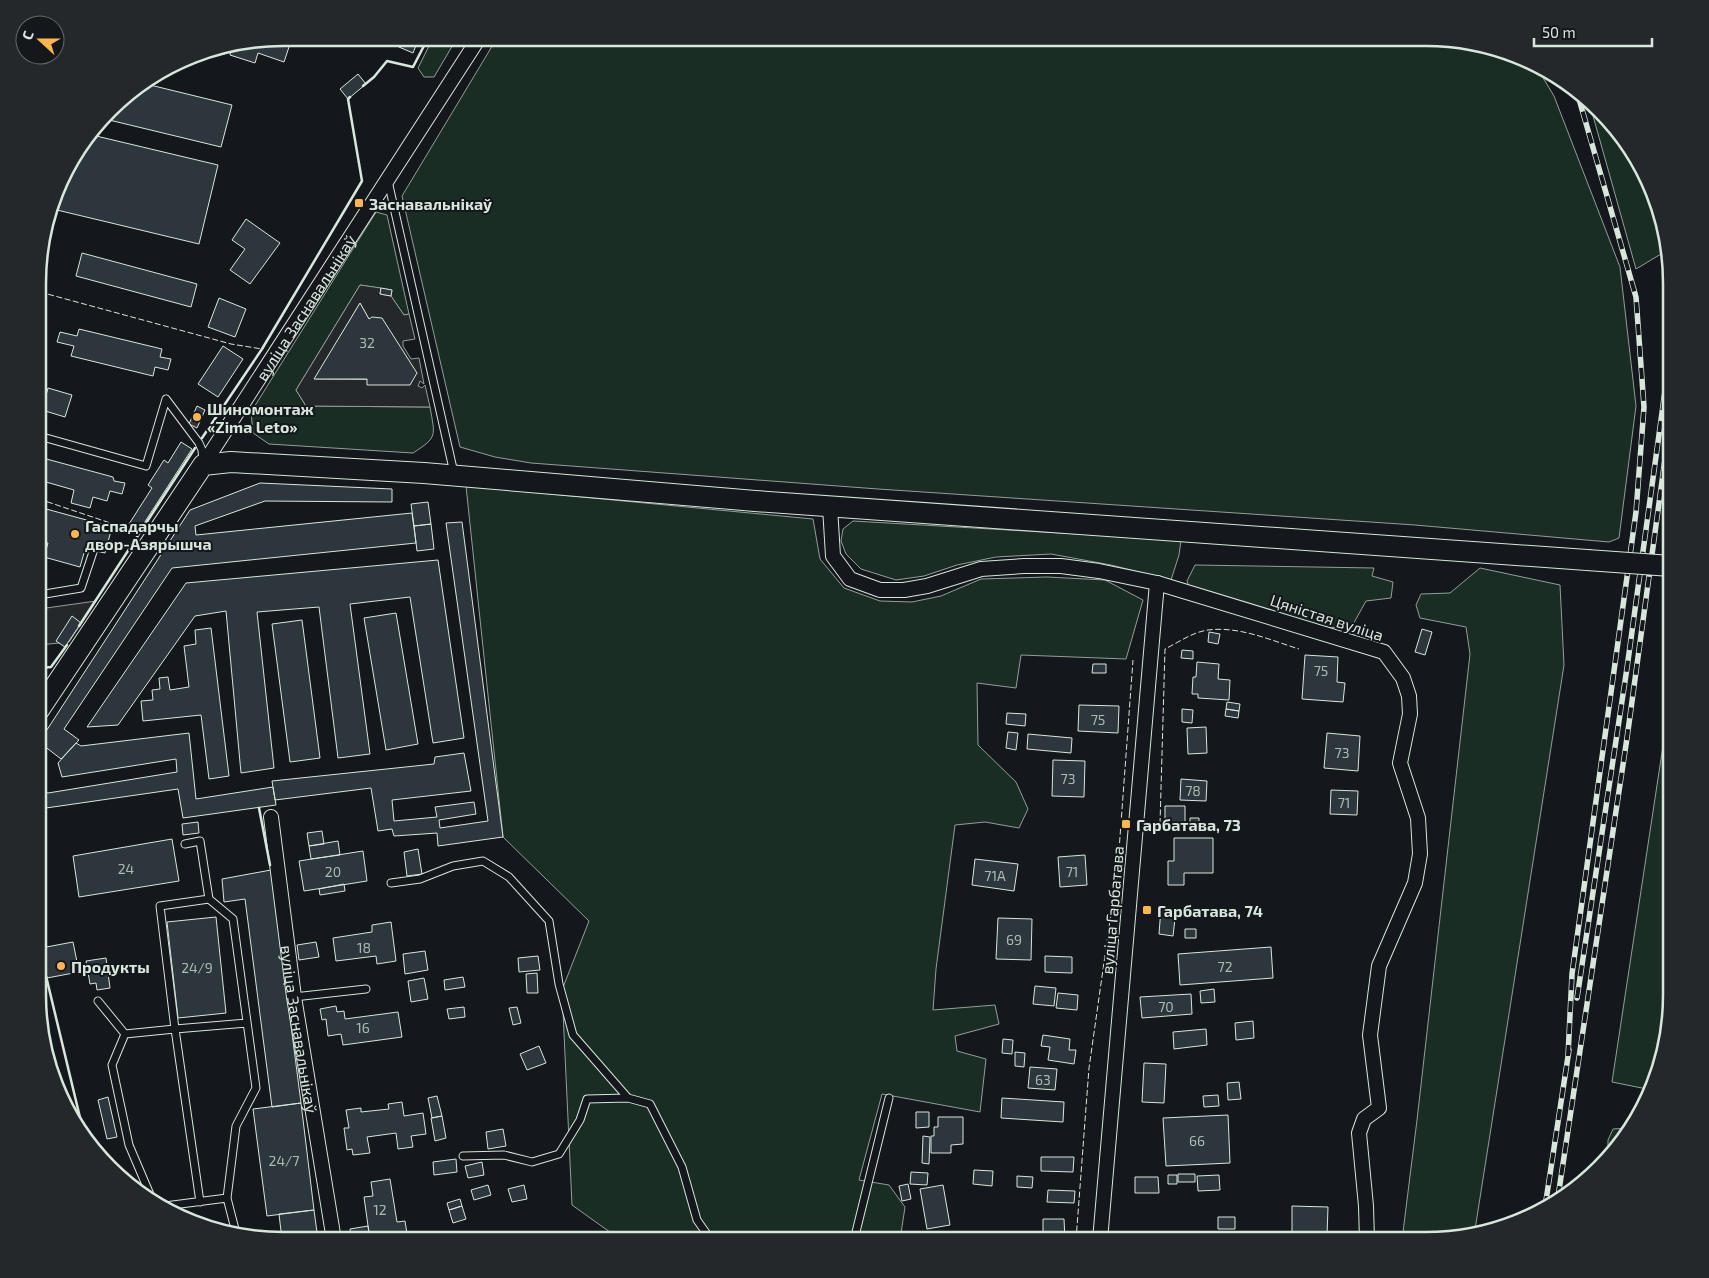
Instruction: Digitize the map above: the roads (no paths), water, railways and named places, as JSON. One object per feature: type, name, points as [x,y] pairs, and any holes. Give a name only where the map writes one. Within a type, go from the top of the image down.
[{"type":"main road","points":[[203,465],[231,462],[263,463],[454,476],[830,506],[1663,565]]},
{"type":"main road","name":"вуліца Заснавальнікаў","points":[[46,700],[203,465]]},
{"type":"street","name":"вуліца Заснавальнікаў","points":[[203,465],[475,46]]},
{"type":"street","points":[[830,506],[833,556],[850,579],[880,590],[904,590],[927,586],[981,569],[1024,566],[1099,571],[1157,583]]},
{"type":"street","name":"вуліца Гарбатава","points":[[1101,1232],[1157,583]]},
{"type":"street","name":"Цяністая вуліца","points":[[1157,583],[1384,652],[1403,678],[1409,696],[1410,714],[1400,763],[1418,818],[1420,854],[1415,882],[1379,966],[1370,1035],[1379,1108],[1364,1119],[1359,1133],[1367,1232]]},
{"type":"street","name":"вуліца Заснавальнікаў","points":[[271,817],[294,997],[333,1232]]},
{"type":"lane","points":[[388,179],[454,476]]},
{"type":"lane","points":[[46,438],[146,466],[166,399],[199,443],[202,450],[203,465]]},
{"type":"lane","points":[[46,594],[81,588],[93,552]]},
{"type":"lane","points":[[185,844],[200,841],[209,899],[233,919],[256,1088],[236,1126],[227,1198],[234,1226]]},
{"type":"lane","points":[[391,882],[420,879],[453,866],[483,860],[509,877],[549,921],[558,984],[573,1035],[628,1098]]},
{"type":"lane","points":[[200,1202],[175,1029],[160,906],[209,899]]},
{"type":"lane","points":[[294,997],[366,989]]},
{"type":"lane","points":[[98,1001],[125,1034]]},
{"type":"lane","points":[[125,1034],[247,1023]]},
{"type":"lane","points":[[125,1034],[112,1065],[129,1144],[148,1189]]},
{"type":"lane","points":[[462,1156],[504,1155],[532,1162],[559,1154],[580,1120],[587,1099],[628,1098],[650,1104],[682,1167],[697,1220],[705,1232]]},
{"type":"lane","points":[[856,1232],[889,1098]]},
{"type":"lane","points":[[174,1205],[227,1198]]},
{"type":"railway","points":[[1568,1056],[1572,974],[1636,512],[1644,407],[1636,297],[1580,104]]},
{"type":"railway","points":[[1577,998],[1627,668],[1663,405]]},
{"type":"railway","points":[[1559,1191],[1627,738],[1663,474]]},
{"type":"railway","points":[[1546,1199],[1569,1050]]},
{"type":"place","name":"Заснавальнікаў","points":[[359,203]]},
{"type":"place","name":"Шиномонтаж «Zima Leto»","points":[[197,417]]},
{"type":"place","name":"Гаспадарчы двор-Азярышча","points":[[75,534]]},
{"type":"place","name":"Гарбатава, 73","points":[[1126,824]]},
{"type":"place","name":"Гарбатава, 74","points":[[1147,910]]},
{"type":"place","name":"Продукты","points":[[61,966]]}]
